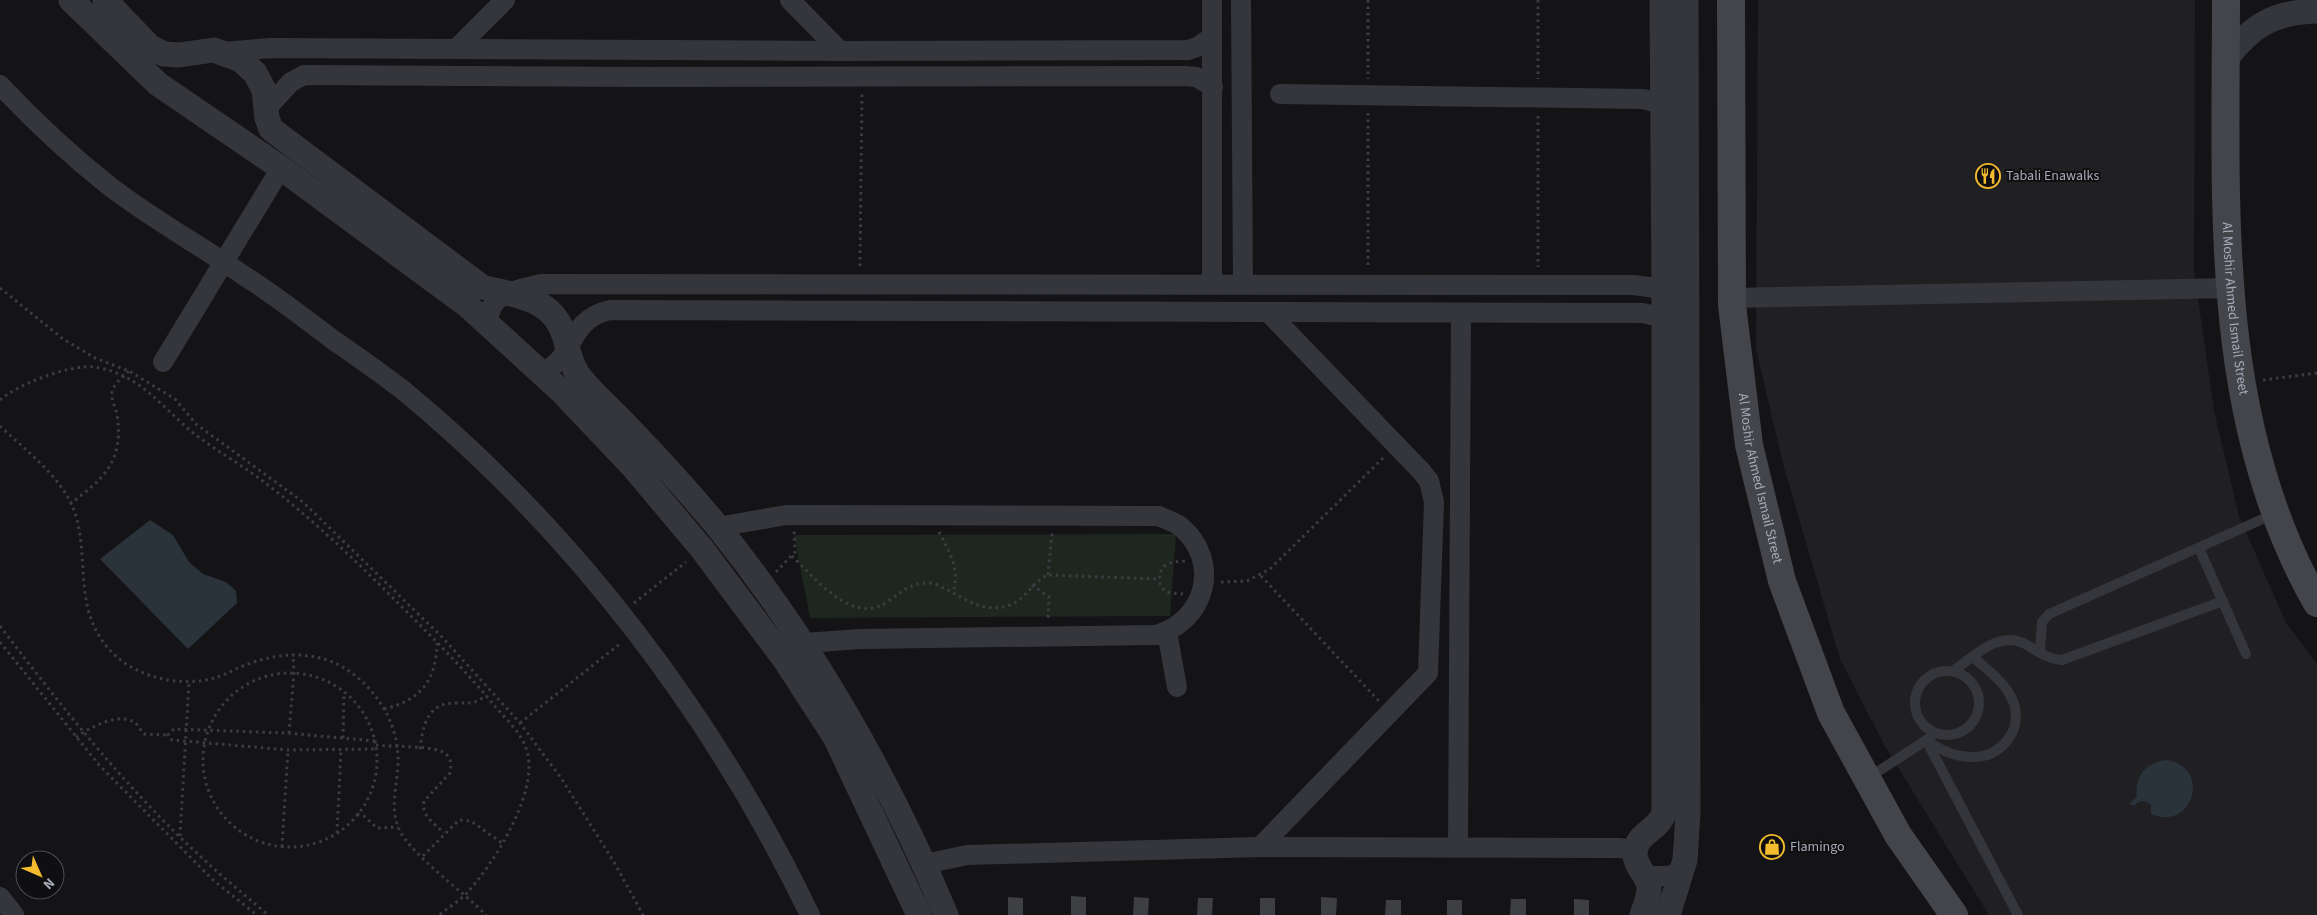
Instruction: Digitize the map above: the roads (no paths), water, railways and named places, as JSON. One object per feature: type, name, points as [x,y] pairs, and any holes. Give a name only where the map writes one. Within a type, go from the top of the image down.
[{"type":"main road","name":"Al Moshir Ahmed Ismail Street","points":[[1731,0],[1732,298],[1749,445],[1782,581],[1831,713],[1898,835],[1954,915]]},
{"type":"main road","name":"Al Moshir Ahmed Ismail Street","points":[[2226,0],[2226,224],[2235,343],[2254,449],[2274,514],[2300,574],[2317,603]]},
{"type":"street","points":[[71,0],[136,64],[182,102],[281,168],[468,306],[540,372],[634,468],[702,549],[785,660],[835,737],[919,915]]},
{"type":"street","points":[[105,0],[150,47],[164,54],[179,55],[214,50],[241,60],[255,73],[264,90],[266,110],[271,129],[482,287],[519,294],[539,303],[555,318],[565,338],[569,359],[578,375],[647,447],[718,527],[804,643],[839,700],[925,864],[946,915]]},
{"type":"street","points":[[456,49],[505,0]]},
{"type":"street","points":[[790,0],[840,51]]},
{"type":"street","points":[[1212,0],[1212,284]]},
{"type":"street","points":[[1241,0],[1243,284]]},
{"type":"street","points":[[1657,826],[1664,812],[1662,0]]},
{"type":"street","points":[[1668,915],[1687,846],[1688,287],[1686,0]]},
{"type":"street","points":[[2226,59],[2242,38],[2264,22],[2288,13],[2317,12]]},
{"type":"street","points":[[223,52],[270,48],[840,51],[1188,50],[1197,47],[1212,37]]},
{"type":"street","points":[[647,77],[649,50]]},
{"type":"street","points":[[182,102],[176,91],[175,79],[178,68],[186,58],[196,52]]},
{"type":"street","points":[[231,136],[243,134],[254,129],[262,120],[266,110],[291,82],[304,75],[647,77],[1186,76],[1196,77],[1213,87]]},
{"type":"street","points":[[0,85],[45,132],[110,186],[224,262],[403,391],[474,453],[554,534],[673,681],[728,764],[778,849],[810,915]]},
{"type":"street","points":[[1280,94],[1644,99],[1662,104]]},
{"type":"street","points":[[163,362],[281,168]]},
{"type":"street","points":[[489,324],[488,316],[494,301],[508,292],[541,284],[1368,284],[1643,285],[1664,289],[1688,287]]},
{"type":"street","points":[[1310,312],[1311,284]]},
{"type":"street","points":[[1732,298],[2231,288]]},
{"type":"street","points":[[540,372],[558,364],[567,346],[587,319],[598,312],[610,310],[1643,313],[1664,318],[1688,316]]},
{"type":"street","points":[[1260,847],[1428,672],[1434,502],[1429,480],[1268,312]]},
{"type":"street","points":[[1458,847],[1461,312]]},
{"type":"street","points":[[718,527],[791,516],[1159,516],[1179,525],[1194,541],[1203,578],[1188,618],[1167,632],[1156,636],[860,638],[804,643]]},
{"type":"street","points":[[1167,632],[1178,687]]},
{"type":"street","points":[[1642,915],[1649,888],[1645,876],[1637,865],[1635,852],[1640,839],[1657,826],[1673,821],[1682,825],[1687,833]]},
{"type":"street","points":[[925,864],[967,855],[1260,847],[1621,848],[1635,852]]},
{"type":"street","points":[[1645,876],[1667,876],[1681,872]]},
{"type":"street","points":[[0,897],[14,915]]},
{"type":"lane","points":[[2040,653],[2042,622],[2048,614],[2274,514]]},
{"type":"lane","points":[[2199,548],[2246,654]]},
{"type":"lane","points":[[1953,672],[2002,639],[2015,639],[2054,659],[2069,658],[2223,601]]},
{"type":"lane","points":[[1926,740],[1940,750],[1958,757],[1976,758],[1994,753],[2006,743],[2015,722],[2016,714],[2012,699],[2004,686],[1973,657]]},
{"type":"lane","points":[[1942,671],[1953,672],[1969,680],[1978,697],[1979,706],[1971,724],[1964,730],[1946,735],[1936,733],[1920,721],[1916,711],[1916,695],[1923,681],[1932,674],[1942,671]]},
{"type":"lane","points":[[1868,778],[1936,733]]},
{"type":"lane","points":[[1926,740],[2018,915]]},
{"type":"place","name":"Tabali Enawalks","points":[[1988,176]]},
{"type":"place","name":"Flamingo","points":[[1772,847]]}]
